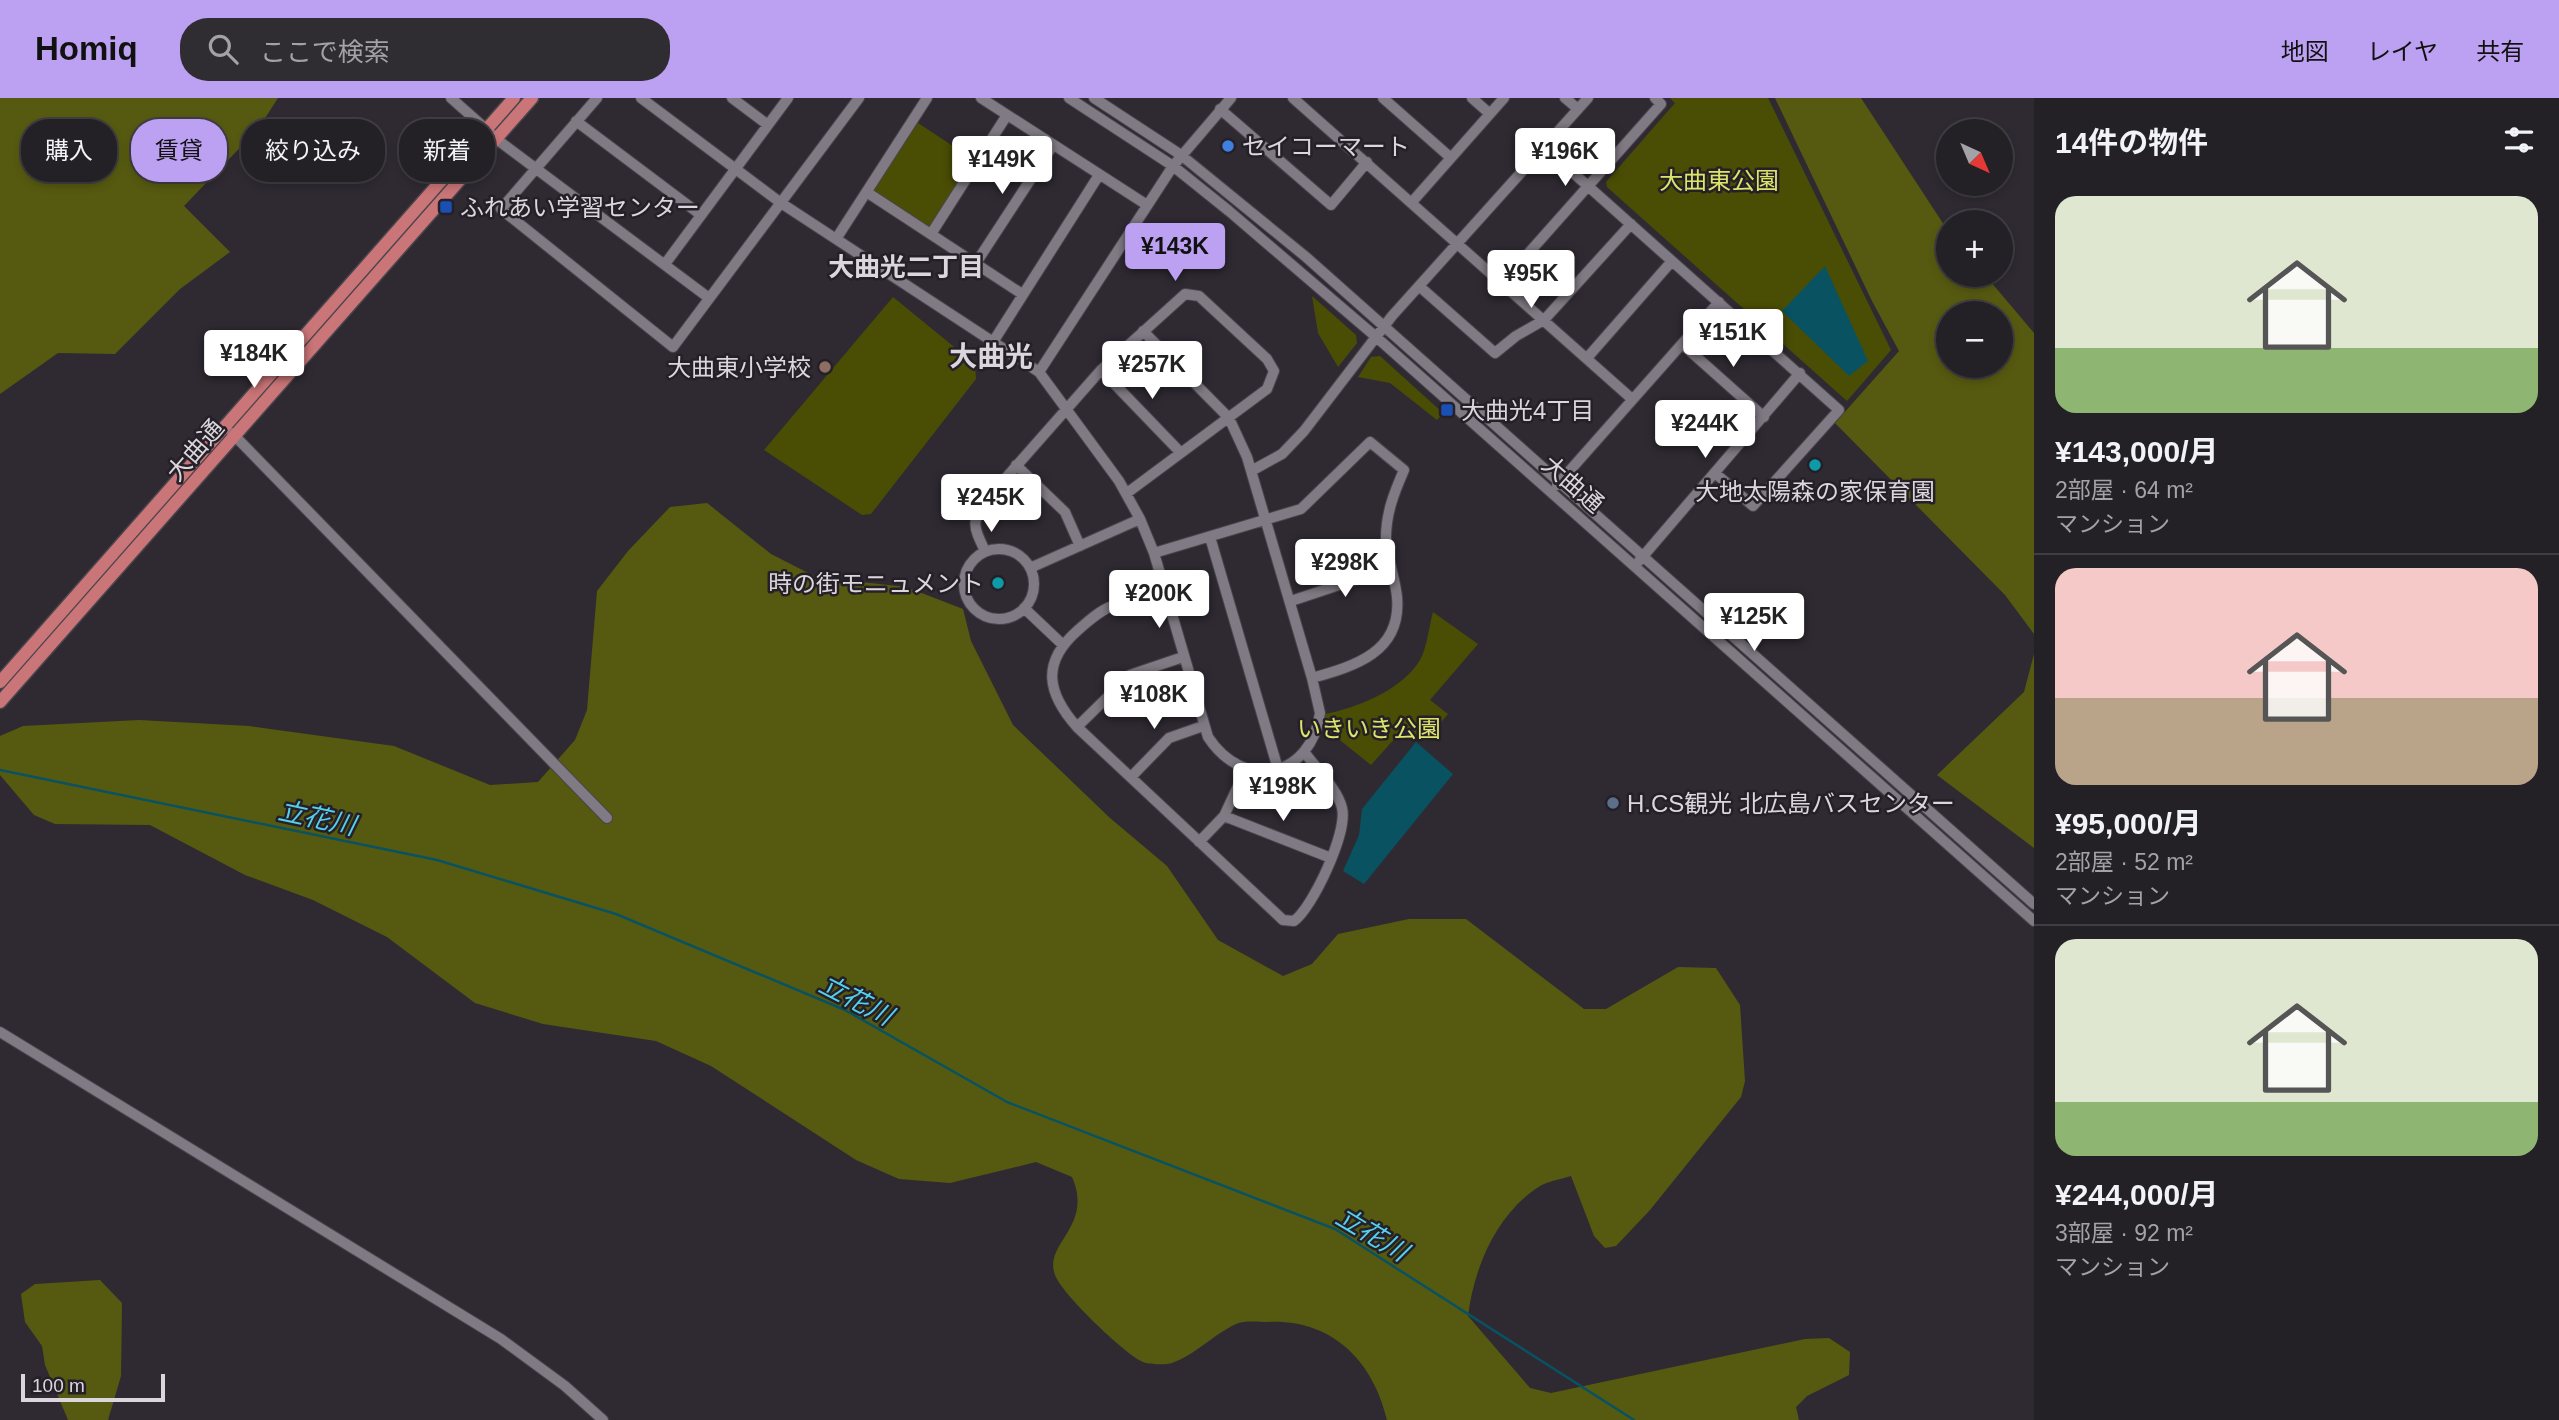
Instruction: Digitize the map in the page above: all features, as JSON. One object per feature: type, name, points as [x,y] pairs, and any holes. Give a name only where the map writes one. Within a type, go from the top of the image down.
[{"type":"main road","name":"大曲通","points":[[495,128],[514,98]]},
{"type":"main road","name":"大曲通","points":[[495,130],[532,98]]},
{"type":"main road","name":"大曲通","points":[[0,702],[449,182]]},
{"type":"main road","name":"大曲通","points":[[0,682],[231,432]]},
{"type":"street","points":[[451,98],[474,119]]},
{"type":"street","points":[[597,98],[501,209],[673,347],[859,98]]},
{"type":"street","points":[[641,98],[781,204],[1039,372],[1128,493],[1154,553],[1203,726],[1218,753],[1245,771],[1278,769],[1305,753],[1317,734],[1320,713],[1253,470],[1229,418],[1143,331]]},
{"type":"street","points":[[732,98],[768,125]]},
{"type":"street","points":[[665,264],[788,98]]},
{"type":"street","points":[[836,239],[927,98]]},
{"type":"street","points":[[981,98],[1147,205]]},
{"type":"street","name":"大曲通","points":[[1069,98],[1173,166],[1375,336],[2034,921]]},
{"type":"street","name":"大曲通","points":[[1094,98],[1181,155],[1306,257],[2034,904]]},
{"type":"street","points":[[1039,372],[1173,166],[1231,98]]},
{"type":"street","points":[[1293,98],[1632,399]]},
{"type":"street","points":[[1382,98],[1451,158]]},
{"type":"street","points":[[1472,98],[1490,114]]},
{"type":"street","points":[[1412,202],[1504,98]]},
{"type":"street","points":[[1565,98],[1578,109]]},
{"type":"street","points":[[1253,470],[1282,454],[1304,432],[1375,336],[1588,98]]},
{"type":"street","points":[[1503,283],[1661,104],[1655,98]]},
{"type":"street","points":[[1220,109],[1331,205],[1367,162]]},
{"type":"street","points":[[932,234],[1007,115]]},
{"type":"street","points":[[576,121],[701,215]]},
{"type":"street","points":[[495,137],[709,298]]},
{"type":"street","points":[[976,263],[1053,145]]},
{"type":"street","points":[[1543,146],[1839,410],[1753,506],[1715,472]]},
{"type":"street","points":[[993,342],[1099,175]]},
{"type":"street","points":[[867,192],[1022,294]]},
{"type":"street","points":[[1419,286],[1495,353],[1516,336],[1545,320],[1630,224]]},
{"type":"street","points":[[1587,358],[1672,261]]},
{"type":"street","points":[[985,551],[974,528],[975,515],[1016,465],[1066,406],[1143,331],[1185,294],[1199,296],[1267,359],[1274,371],[1268,389],[1128,493]]},
{"type":"street","points":[[1550,492],[1719,302]]},
{"type":"street","points":[[1682,344],[1764,417]]},
{"type":"street","points":[[1101,370],[1181,453]]},
{"type":"street","points":[[1634,566],[1800,373]]},
{"type":"street","points":[[231,432],[607,818]]},
{"type":"street","points":[[1154,553],[1301,509],[1370,442],[1404,470],[1388,508],[1386,538],[1397,599],[1391,629],[1378,653],[1342,670],[1312,678]]},
{"type":"street","points":[[1016,465],[1065,512],[1080,546]]},
{"type":"street","points":[[1030,568],[1140,519]]},
{"type":"street","points":[[1210,537],[1278,769]]},
{"type":"street","points":[[996,548],[1016,553],[1030,568],[1034,589],[1024,608],[1015,615],[993,618],[973,608],[967,598],[964,588],[968,566],[985,551],[996,548]]},
{"type":"street","points":[[1291,601],[1390,568]]},
{"type":"street","points":[[1164,592],[1111,606],[1089,620],[1062,644],[1051,667],[1058,705],[1077,727],[1283,920],[1294,921],[1303,915],[1331,858],[1344,822],[1342,805],[1305,753]]},
{"type":"street","points":[[1024,608],[1062,644]]},
{"type":"street","points":[[1077,727],[1130,675],[1183,656]]},
{"type":"street","points":[[1130,777],[1169,738],[1203,726]]},
{"type":"street","points":[[1199,842],[1224,816],[1245,771]]},
{"type":"street","points":[[1224,816],[1331,858]]},
{"type":"street","points":[[0,1032],[501,1339],[565,1387],[603,1420]]},
{"type":"green space","name":"大曲東公園","points":[[1670,98],[1768,98],[1891,350],[1847,401],[1607,187],[1606,182],[1675,103]]},
{"type":"green space","points":[[915,121],[977,162],[931,234],[868,193]]},
{"type":"green space","points":[[1312,296],[1356,335],[1357,343],[1338,367],[1318,333]]},
{"type":"green space","points":[[893,297],[975,364],[976,379],[871,514],[862,515],[764,450]]},
{"type":"green space","points":[[1380,356],[1443,413],[1437,420],[1390,383],[1358,377],[1371,357]]},
{"type":"green space","name":"いきいき公園","points":[[1433,612],[1478,644],[1430,700],[1448,714],[1425,741],[1405,727],[1371,765],[1326,729],[1325,714],[1378,696],[1412,671],[1422,655]]},
{"type":"shaded area","points":[[0,98],[278,98],[264,119],[241,119],[241,147],[227,161],[227,119],[131,119],[131,182],[207,182],[184,206],[230,252],[180,289],[115,354],[58,353],[0,394]]},
{"type":"shaded area","points":[[1775,98],[1861,98],[1936,213],[1936,287],[1995,287],[2007,301],[1936,301],[1936,378],[2013,378],[2013,308],[2034,333],[2034,634],[2005,595],[1835,423],[1899,351],[1872,301]]},
{"type":"shaded area","points":[[707,503],[771,554],[816,577],[906,587],[963,609],[971,641],[1013,725],[1110,818],[1167,866],[1218,940],[1283,976],[1312,964],[1338,934],[1409,919],[1466,919],[1584,1009],[1606,1009],[1678,967],[1716,968],[1740,1005],[1745,1081],[1741,1097],[1650,1210],[1616,1246],[1605,1248],[1594,1236],[1571,1176],[1544,1184],[1525,1197],[1511,1211],[1490,1243],[1476,1279],[1468,1316],[1530,1388],[1551,1393],[1805,1339],[1829,1338],[1850,1352],[1849,1375],[1807,1396],[1796,1407],[1799,1420],[1387,1420],[1371,1379],[1346,1347],[1330,1336],[1291,1323],[1240,1323],[1172,1363],[1144,1362],[1121,1346],[1094,1321],[1068,1295],[1055,1275],[1053,1264],[1056,1253],[1077,1209],[1077,1194],[1072,1177],[1036,1162],[950,1183],[899,1179],[856,1160],[711,1066],[656,1041],[543,1024],[475,1003],[387,937],[313,900],[245,875],[150,825],[55,824],[34,815],[0,775],[0,736],[23,726],[139,720],[249,726],[394,746],[490,785],[538,782],[575,740],[587,710],[597,591],[628,551],[670,507]]},
{"type":"shaded area","points":[[2034,654],[2034,848],[1937,775],[2024,692]]},
{"type":"shaded area","points":[[100,1280],[122,1303],[121,1376],[108,1420],[68,1420],[45,1365],[42,1346],[25,1322],[21,1294],[35,1284]]},
{"type":"water","points":[[1825,266],[1868,361],[1849,376],[1782,311]]},
{"type":"water","points":[[1416,742],[1453,774],[1364,884],[1343,871],[1359,835],[1362,809]]},
{"type":"waterway","name":"立花川","points":[[0,770],[437,860],[616,914],[845,1010],[1007,1102],[1335,1229],[1634,1420]]},
{"type":"place","name":"セイコーマート","points":[[1228,146]]},
{"type":"place","name":"ふれあい学習センター","points":[[446,207]]},
{"type":"place","name":"大曲東小学校","points":[[825,367]]},
{"type":"place","name":"大曲光4丁目","points":[[1447,410]]},
{"type":"place","name":"大地太陽森の家保育園","points":[[1815,465]]},
{"type":"place","name":"時の街モニュメント","points":[[998,583]]},
{"type":"place","name":"H.CS観光 北広島バスセンター","points":[[1613,803]]},
{"type":"district","name":"大曲光二丁目","points":[[906,267]]},
{"type":"district","name":"大曲光","points":[[991,356]]}]
